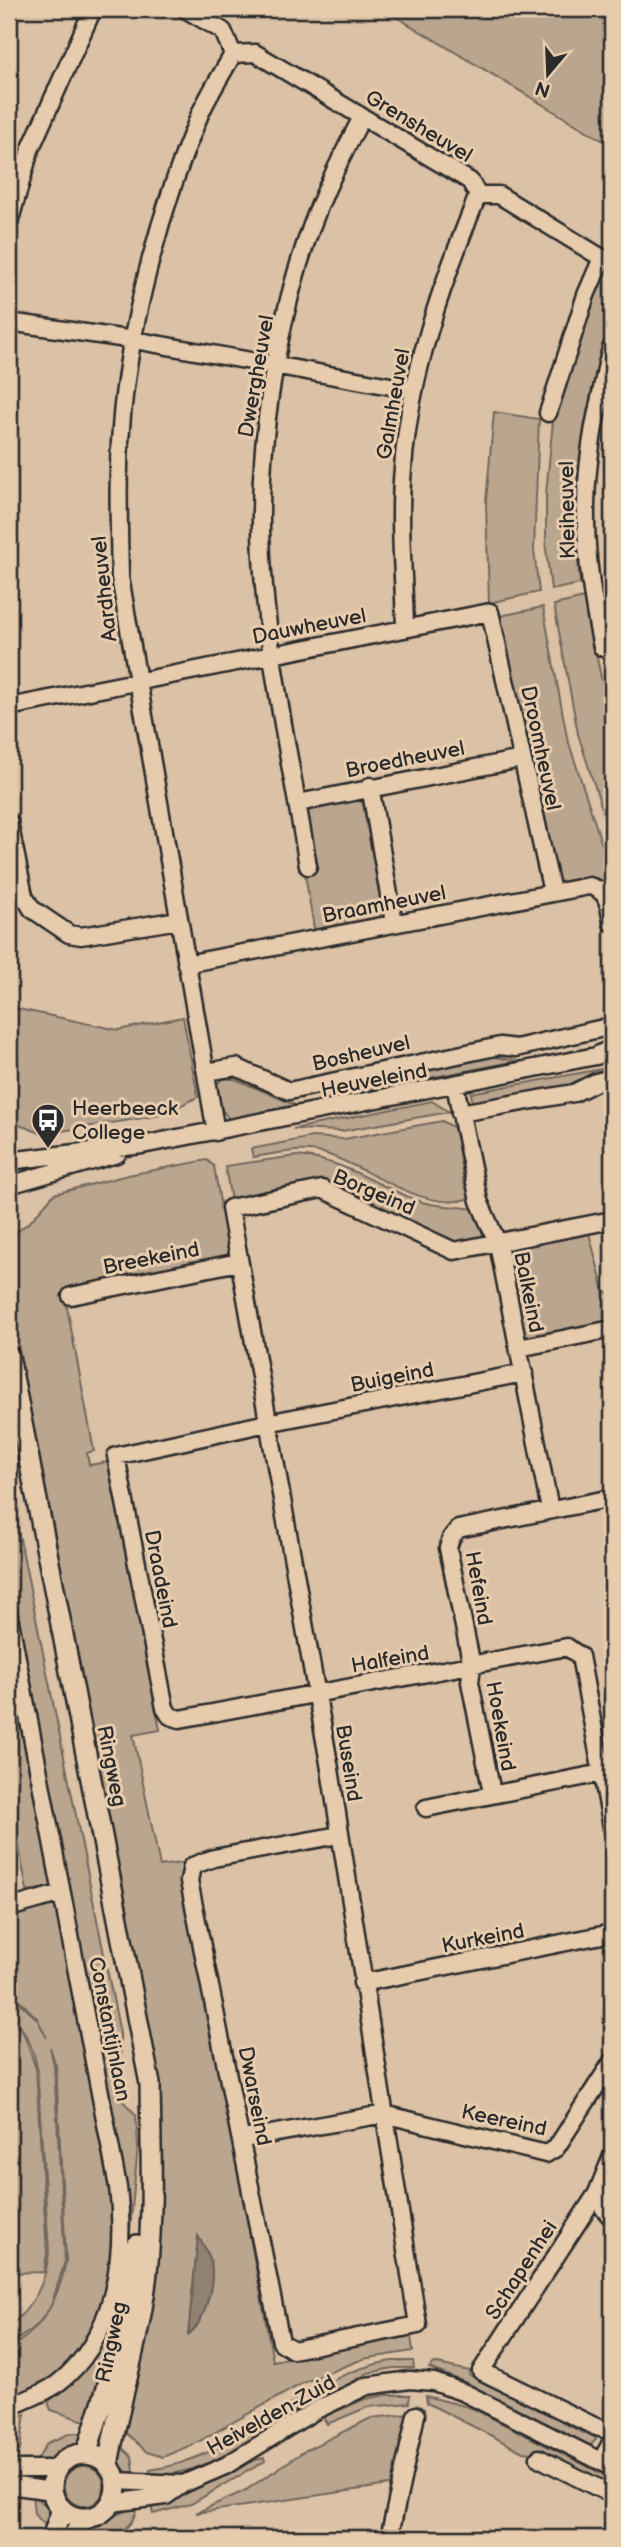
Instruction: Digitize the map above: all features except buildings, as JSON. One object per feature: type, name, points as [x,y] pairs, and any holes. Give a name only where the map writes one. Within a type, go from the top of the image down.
[{"type":"main road","name":"Ringweg","points":[[9,1356],[150,2084],[149,2186],[152,2225],[142,2306],[112,2473]]},
{"type":"main road","name":"Ringweg","points":[[86,2454],[115,2362],[149,2186]]},
{"type":"main road","points":[[86,2454],[112,2473],[112,2503],[95,2516],[85,2518],[73,2516],[62,2509],[52,2491],[57,2469],[65,2460],[86,2454]]},
{"type":"main road","points":[[52,2538],[62,2509]]},
{"type":"main road","points":[[72,2538],[85,2518]]},
{"type":"street","points":[[9,223],[30,150],[93,9]]},
{"type":"street","points":[[185,9],[223,31],[233,54]]},
{"type":"street","name":"Grensheuvel","points":[[233,54],[255,53],[470,181],[478,195],[499,195],[607,262],[586,295],[548,413]]},
{"type":"street","name":"Aardheuvel","points":[[216,1132],[120,577],[118,484],[121,425],[134,340],[160,228],[201,113],[233,54]]},
{"type":"street","name":"Dwergheuvel","points":[[274,655],[265,600],[261,525],[264,449],[276,364],[300,263],[326,190],[362,117]]},
{"type":"street","name":"Galmheuvel","points":[[405,629],[402,470],[413,390],[452,259],[478,195]]},
{"type":"street","points":[[9,322],[134,340],[413,390]]},
{"type":"street","name":"Kleiheuvel","points":[[612,346],[588,451],[584,502],[591,593],[602,647],[612,652]]},
{"type":"street","name":"Dauwheuvel","points":[[9,707],[490,612]]},
{"type":"street","name":"Droomheuvel","points":[[490,612],[552,892]]},
{"type":"street","points":[[274,655],[308,866]]},
{"type":"street","name":"Broedheuvel","points":[[298,803],[370,786],[521,759]]},
{"type":"street","points":[[370,786],[394,923]]},
{"type":"street","points":[[9,822],[24,896],[32,909],[69,934],[81,936],[179,920]]},
{"type":"street","name":"Braamheuvel","points":[[186,964],[590,886],[599,888],[607,898],[612,923]]},
{"type":"street","name":"Bosheuvel","points":[[206,1072],[236,1067],[289,1091],[371,1075],[388,1067],[500,1046],[516,1048],[612,1026]]},
{"type":"street","name":"Heuveleind","points":[[9,1161],[142,1146],[596,1056],[612,1048]]},
{"type":"street","points":[[460,1113],[574,1093],[596,1082],[612,1078]]},
{"type":"street","name":"Balkeind","points":[[455,1085],[479,1201],[498,1244],[550,1510]]},
{"type":"street","name":"Heuveleind","points":[[9,1185],[142,1146]]},
{"type":"street","name":"Borgeind","points":[[230,1208],[322,1189],[454,1251],[612,1220]]},
{"type":"street","name":"Buseind","points":[[230,1208],[316,1694],[418,2325]]},
{"type":"street","name":"Breekeind","points":[[71,1296],[239,1262]]},
{"type":"street","points":[[519,1348],[612,1329]]},
{"type":"street","name":"Buigeind","points":[[267,1423],[524,1373]]},
{"type":"street","name":"Draadeind","points":[[267,1423],[116,1456],[165,1708],[170,1716],[180,1718],[316,1694]]},
{"type":"street","points":[[550,1510],[612,1498]]},
{"type":"street","name":"Hefeind","points":[[472,1666],[448,1548],[451,1538],[458,1530],[550,1510]]},
{"type":"street","name":"Constantijnlaan","points":[[9,1616],[118,2187],[122,2245],[105,2317],[90,2347],[56,2384],[9,2407]]},
{"type":"street","name":"Halfeind","points":[[316,1694],[567,1647],[580,1656],[606,1783],[612,1827]]},
{"type":"street","name":"Hoekeind","points":[[472,1666],[470,1682],[492,1793]]},
{"type":"street","name":"Hoekeind","points":[[426,1808],[492,1793],[606,1783]]},
{"type":"street","name":"Dwarseind","points":[[339,1835],[214,1858],[192,1866],[190,1881],[281,2342],[293,2350],[418,2325]]},
{"type":"street","points":[[9,1908],[62,1893]]},
{"type":"street","name":"Kurkeind","points":[[362,1983],[612,1933]]},
{"type":"street","name":"Keereind","points":[[384,2114],[546,2154],[556,2148],[612,2062]]},
{"type":"street","points":[[243,2139],[384,2114]]},
{"type":"street","name":"Schapenhei","points":[[612,2156],[597,2193],[481,2371],[596,2427],[612,2431]]},
{"type":"street","points":[[597,2193],[604,2209],[612,2218]]},
{"type":"street","name":"Heivelden-Zuid","points":[[112,2503],[166,2496],[183,2484],[225,2466],[316,2410],[367,2386],[410,2380],[434,2382],[465,2393],[606,2464]]},
{"type":"street","points":[[389,2538],[416,2415]]},
{"type":"street","points":[[606,2464],[612,2441]]},
{"type":"street","points":[[540,2458],[612,2495]]},
{"type":"street","points":[[9,2469],[57,2469]]},
{"type":"street","name":"Heivelden-Zuid","points":[[112,2473],[183,2484]]},
{"type":"street","points":[[9,2485],[52,2491]]},
{"type":"shaded area","points":[[383,9],[612,9],[612,146]]},
{"type":"shaded area","points":[[603,268],[612,274],[612,327],[592,389],[578,475],[576,541],[580,584],[551,590],[546,549],[546,494],[554,410]]},
{"type":"shaded area","points":[[494,412],[539,419],[534,550],[539,592],[489,603],[486,502]]},
{"type":"shaded area","points":[[584,598],[612,728],[612,840],[578,734],[554,605]]},
{"type":"shaded area","points":[[543,607],[567,737],[608,863],[612,898],[557,887],[552,875],[500,616]]},
{"type":"shaded area","points":[[357,799],[363,803],[382,909],[379,921],[315,934],[305,874],[315,872],[302,801]]},
{"type":"shaded area","points":[[9,1007],[118,1030],[183,1017],[198,1097],[161,1115],[43,1134],[9,1121]]},
{"type":"shaded area","points":[[491,1056],[517,1061],[371,1089],[378,1079]]},
{"type":"shaded area","points":[[612,1067],[612,1071],[591,1074],[574,1087],[473,1107],[471,1093]]},
{"type":"shaded area","points":[[223,1079],[235,1079],[295,1105],[229,1119],[220,1107],[216,1084]]},
{"type":"shaded area","points":[[432,1101],[449,1112],[342,1131],[293,1129]]},
{"type":"shaded area","points":[[442,1121],[455,1128],[464,1183],[470,1198],[434,1200],[323,1153],[297,1151],[253,1157],[251,1149],[312,1137],[344,1139]]},
{"type":"shaded area","points":[[296,1156],[329,1162],[422,1202],[475,1209],[485,1231],[481,1240],[455,1246],[324,1183],[231,1201],[225,1166]]},
{"type":"shaded area","points":[[207,1160],[214,1166],[229,1255],[224,1259],[64,1291],[94,1451],[87,1453],[89,1465],[108,1462],[160,1730],[133,1735],[160,1866],[181,1863],[273,2361],[411,2336],[413,2351],[363,2359],[305,2382],[196,2443],[163,2457],[147,2452],[126,2433],[123,2426],[156,2084],[148,2020],[9,1318],[9,1237],[30,1222],[54,1194],[128,1175]]},
{"type":"shaded area","points":[[589,1233],[604,1291],[612,1295],[612,1323],[526,1338],[510,1260],[515,1247]]},
{"type":"shaded area","points":[[9,1485],[120,2033],[121,2099],[136,2115],[138,2146],[129,2241],[129,2206],[9,1584]]},
{"type":"shaded area","points":[[9,1667],[52,1887],[27,1891],[9,1790]]},
{"type":"shaded area","points":[[55,1901],[115,2207],[109,2283],[96,2320],[70,2362],[51,2381],[9,2397],[9,2348],[31,2332],[40,2322],[50,2308],[37,2325],[9,2346],[9,2327],[37,2294],[45,2274],[49,2252],[37,2068],[27,2038],[9,2012],[9,1993],[37,2019],[47,2038],[37,2018],[9,1990],[9,1919]],"holes":[[[50,2047],[56,2066],[66,2261],[59,2288],[51,2304],[65,2261],[54,2066]]]},
{"type":"shaded area","points":[[9,2016],[23,2031],[36,2069],[47,2254],[44,2272],[9,2273]]},
{"type":"shaded area","points":[[198,2236],[210,2259],[211,2281],[204,2312],[188,2335]]},
{"type":"shaded area","points":[[123,2283],[91,2423],[51,2410],[48,2402],[63,2388]]},
{"type":"shaded area","points":[[391,2361],[413,2361],[414,2368],[393,2368],[368,2373],[206,2466],[149,2479],[150,2470],[183,2462],[213,2450],[328,2382],[359,2369]]},
{"type":"shaded area","points":[[433,2363],[470,2371],[469,2375],[536,2408],[562,2416],[564,2423],[583,2433],[591,2431],[596,2440],[588,2447],[462,2381],[429,2368]]},
{"type":"shaded area","points":[[386,2395],[410,2395],[409,2403],[368,2407],[327,2424],[323,2417],[365,2399]]},
{"type":"shaded area","points":[[426,2396],[472,2408],[612,2479],[612,2489],[542,2454],[523,2452],[427,2403]]},
{"type":"shaded area","points":[[25,2414],[20,2451],[9,2454],[9,2420]]},
{"type":"shaded area","points":[[410,2414],[396,2484],[196,2513],[246,2490],[306,2450],[371,2418]]},
{"type":"shaded area","points":[[71,2433],[83,2433],[79,2445],[45,2465],[35,2464],[47,2443]]},
{"type":"shaded area","points":[[117,2443],[132,2457],[135,2478],[121,2467]]},
{"type":"shaded area","points":[[264,2458],[265,2461],[191,2504],[153,2514],[151,2506],[167,2502],[235,2468]]},
{"type":"shaded area","points":[[84,2466],[92,2467],[98,2472],[103,2478],[103,2494],[98,2500],[92,2505],[84,2506],[76,2505],[70,2500],[65,2494],[64,2486],[65,2478],[70,2472],[76,2467]]},
{"type":"shaded area","points":[[32,2494],[49,2508],[49,2529],[34,2514]]},
{"type":"shaded area","points":[[137,2507],[134,2517],[123,2530],[97,2538],[78,2538],[106,2520]]},
{"type":"place","name":"Heerbeeck College","points":[[48,1150]]}]
